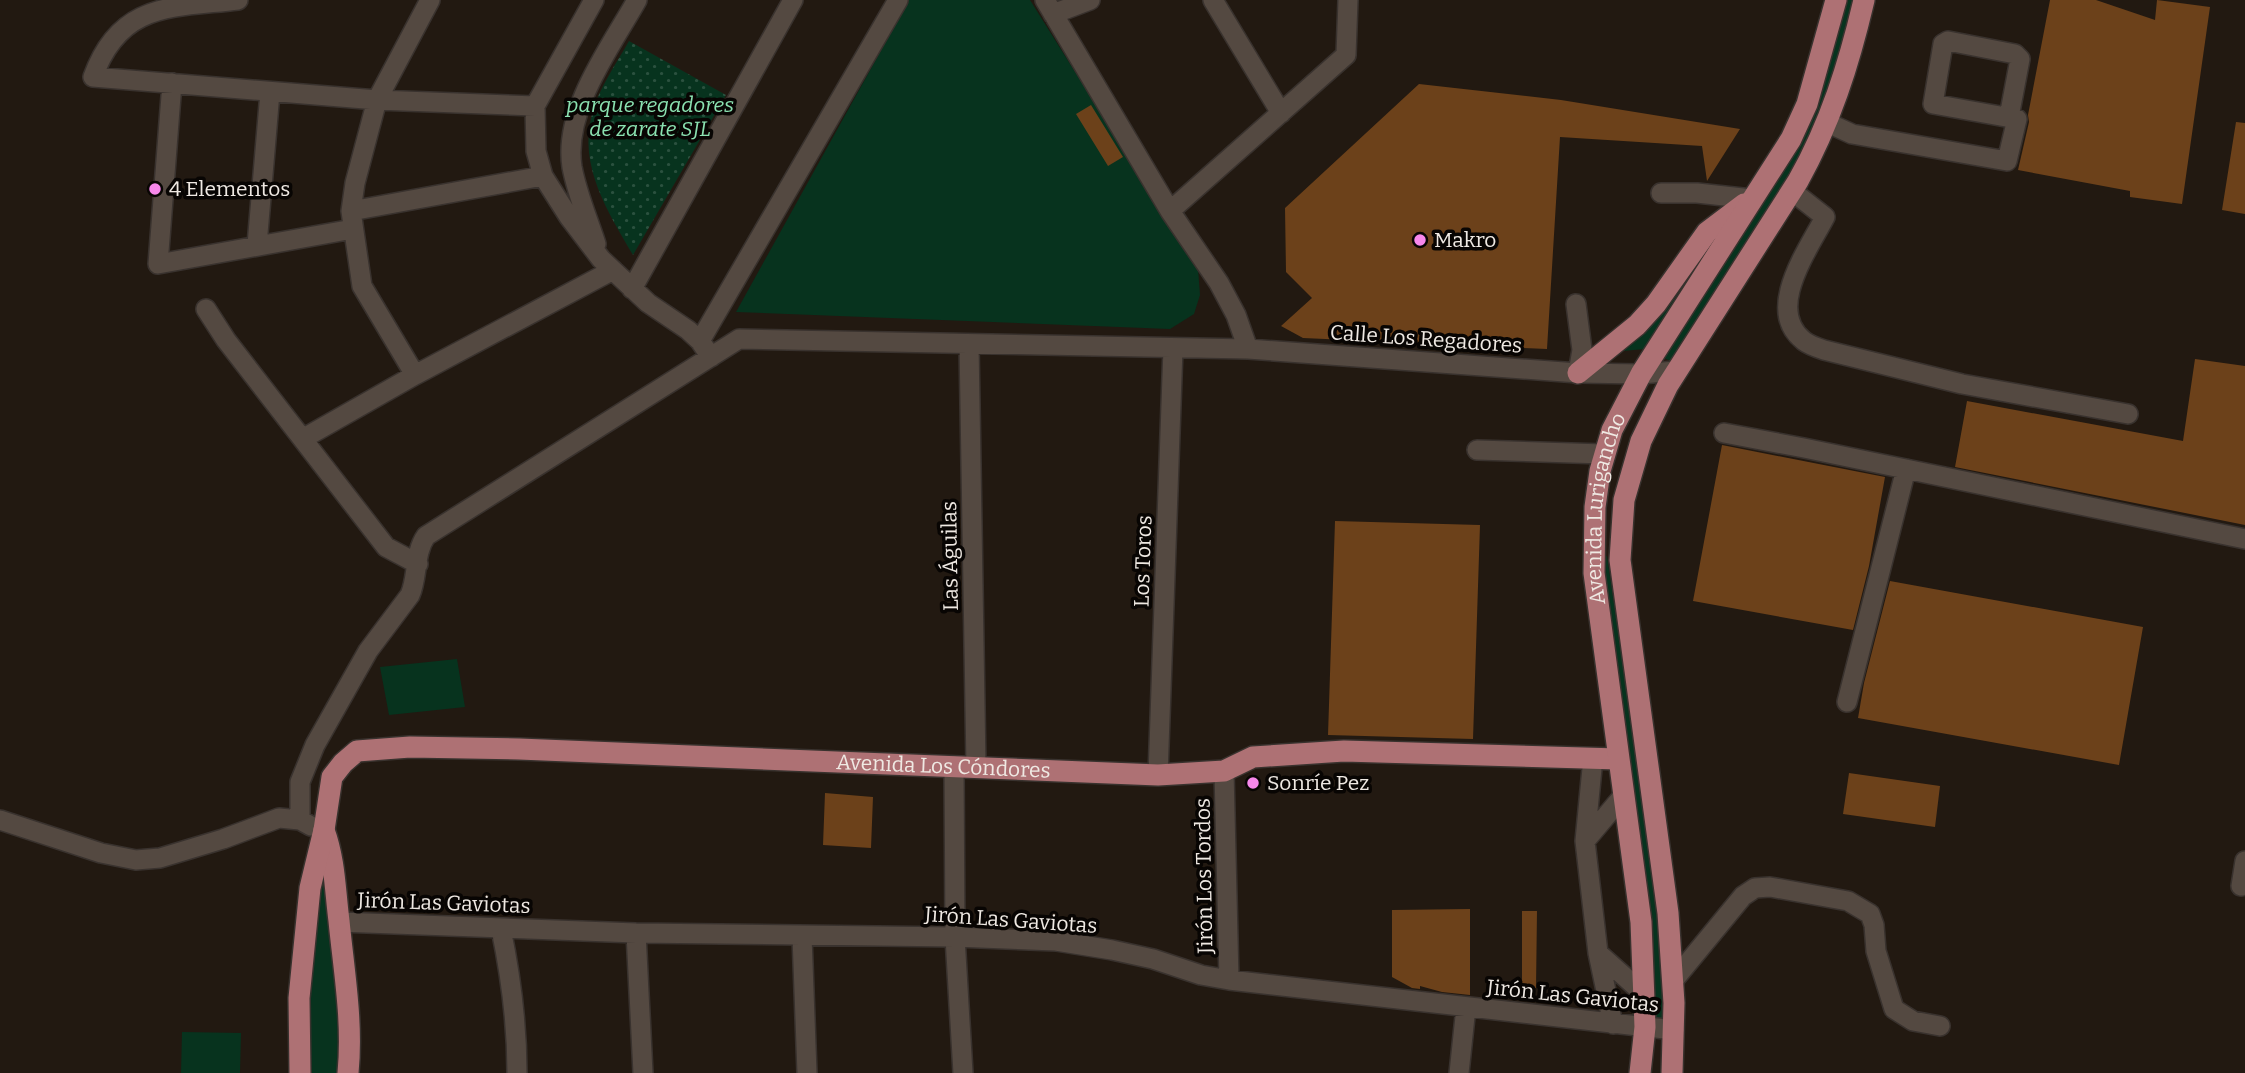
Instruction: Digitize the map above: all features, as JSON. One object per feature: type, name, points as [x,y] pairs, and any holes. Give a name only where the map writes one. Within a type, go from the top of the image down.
[{"type":"main road","name":"Avenida Lurigancho","points":[[1640,1073],[1645,1027],[1641,922],[1594,573],[1594,521],[1604,454],[1612,430],[1641,374],[1791,139],[1807,104],[1836,0]]},
{"type":"main road","name":"Avenida Lurigancho","points":[[1672,1073],[1673,981],[1668,914],[1620,560],[1624,500],[1641,441],[1675,371],[1792,191],[1828,123],[1864,0]]},
{"type":"main road","points":[[1578,373],[1615,345],[1643,318],[1707,232],[1723,218],[1752,200]]},
{"type":"main road","name":"Avenida Los Cóndores","points":[[324,830],[332,777],[357,751],[380,749],[519,749],[1158,775],[1224,771],[1252,757],[1344,751],[1618,759]]},
{"type":"main road","points":[[324,830],[334,870],[349,1004],[348,1073]]},
{"type":"main road","points":[[300,1073],[299,998],[306,913],[314,863],[324,830]]},
{"type":"street","points":[[238,0],[158,9],[139,16],[123,28],[101,55],[93,77],[377,100],[535,106]]},
{"type":"street","points":[[415,376],[362,286],[352,220],[355,183],[377,100],[430,0]]},
{"type":"street","points":[[594,0],[535,106],[536,151],[543,176],[569,217],[607,265],[705,349],[898,0]]},
{"type":"street","points":[[607,265],[572,166],[573,130],[581,102],[637,0]]},
{"type":"street","points":[[632,289],[793,0]]},
{"type":"street","points":[[1090,0],[1049,7],[1170,211],[1219,282],[1237,315],[1248,349]]},
{"type":"street","points":[[1213,0],[1281,113]]},
{"type":"street","points":[[1170,211],[1346,55],[1348,0]]},
{"type":"street","points":[[1828,123],[1852,134],[2007,161],[2017,119],[1933,104],[1943,44],[1948,41],[2015,54],[2020,59],[2009,117]]},
{"type":"street","points":[[172,83],[158,264],[257,245],[543,176]]},
{"type":"street","points":[[257,245],[270,92]]},
{"type":"street","points":[[1792,191],[1825,218],[1789,287],[1788,320],[1804,341],[1824,350],[1962,384],[2128,414]]},
{"type":"street","points":[[1661,193],[1697,193],[1752,200]]},
{"type":"street","points":[[304,438],[607,265]]},
{"type":"street","points":[[1576,304],[1582,350],[1578,373]]},
{"type":"street","points":[[206,309],[226,340],[386,547],[418,564]]},
{"type":"street","name":"Calle Los Regadores","points":[[300,820],[300,782],[315,745],[368,651],[410,596],[421,544],[426,536],[705,349],[739,339],[1248,349],[1578,373],[1641,374],[1675,371]]},
{"type":"street","name":"Las Águilas","points":[[969,344],[976,767]]},
{"type":"street","name":"Los Toros","points":[[1158,775],[1173,348]]},
{"type":"street","points":[[1724,433],[2245,539]]},
{"type":"street","points":[[1477,450],[1604,454]]},
{"type":"street","points":[[1847,702],[1906,468]]},
{"type":"street","points":[[1592,758],[1585,841],[1598,953],[1613,1024]]},
{"type":"street","points":[[954,766],[955,937],[964,1073]]},
{"type":"street","name":"Jirón Los Tordos","points":[[1224,771],[1229,980]]},
{"type":"street","points":[[1585,841],[1623,796]]},
{"type":"street","points":[[0,820],[101,853],[136,860],[160,858],[279,818],[300,820],[324,830]]},
{"type":"street","points":[[2241,886],[2245,861]]},
{"type":"street","points":[[1673,981],[1743,896],[1755,888],[1770,887],[1848,901],[1870,914],[1874,925],[1876,951],[1894,1009],[1913,1021],[1940,1026]]},
{"type":"street","name":"Jirón Las Gaviotas","points":[[339,922],[636,933],[955,937],[1056,942],[1153,959],[1201,975],[1229,980],[1674,1030]]},
{"type":"street","points":[[502,929],[512,982],[517,1073]]},
{"type":"street","points":[[636,933],[643,1073]]},
{"type":"street","points":[[802,936],[807,1073]]},
{"type":"street","points":[[1598,953],[1644,994]]},
{"type":"street","points":[[1459,1073],[1466,1007]]},
{"type":"green space","points":[[909,0],[1030,0],[1198,268],[1200,295],[1194,314],[1170,329],[736,312]]},
{"type":"green space","points":[[1844,0],[1855,0],[1827,104],[1793,170],[1671,361],[1661,357],[1818,101],[1829,68]]},
{"type":"green space","name":"parque regadores de zarate SJL","points":[[629,41],[726,95],[633,255],[605,205],[592,170],[589,152],[589,133],[595,104]]},
{"type":"green space","points":[[1708,255],[1645,349],[1623,351],[1648,327],[1699,259]]},
{"type":"green space","points":[[1607,556],[1660,916],[1664,1023],[1652,1022],[1600,558]]},
{"type":"green space","points":[[457,659],[465,707],[389,715],[380,667]]},
{"type":"green space","points":[[323,859],[340,996],[340,1073],[309,1073],[307,940]]},
{"type":"green space","points":[[182,1032],[241,1033],[240,1073],[181,1073]]},
{"type":"building","points":[[2050,0],[2096,0],[2155,20],[2157,0],[2210,7],[2182,204],[2130,197],[2130,191],[2018,170]]},
{"type":"building","name":"Makro","points":[[1419,84],[1561,100],[1740,129],[1707,181],[1702,146],[1560,137],[1547,349],[1303,338],[1281,326],[1312,298],[1286,272],[1285,208]]},
{"type":"building","points":[[1091,105],[1123,157],[1108,166],[1076,114]]},
{"type":"building","points":[[2236,122],[2245,123],[2245,214],[2222,210]]},
{"type":"building","points":[[2195,359],[2245,366],[2245,525],[1955,467],[1967,401],[2183,441]]},
{"type":"building","points":[[1722,445],[1885,477],[1869,566],[1853,630],[1693,601]]},
{"type":"building","points":[[1335,521],[1480,525],[1473,739],[1328,735]]},
{"type":"building","points":[[1890,581],[2143,627],[2119,765],[1858,718],[1864,683]]},
{"type":"building","points":[[1849,773],[1940,786],[1935,827],[1843,814]]},
{"type":"building","points":[[825,793],[873,797],[871,848],[823,845]]},
{"type":"building","points":[[1470,909],[1470,995],[1420,986],[1420,989],[1412,988],[1392,977],[1392,910]]},
{"type":"building","points":[[1522,911],[1537,911],[1536,988],[1522,988]]},
{"type":"place","name":"4 Elementos","points":[[155,189]]},
{"type":"place","name":"Makro","points":[[1420,240]]},
{"type":"place","name":"Sonríe Pez","points":[[1253,783]]}]
